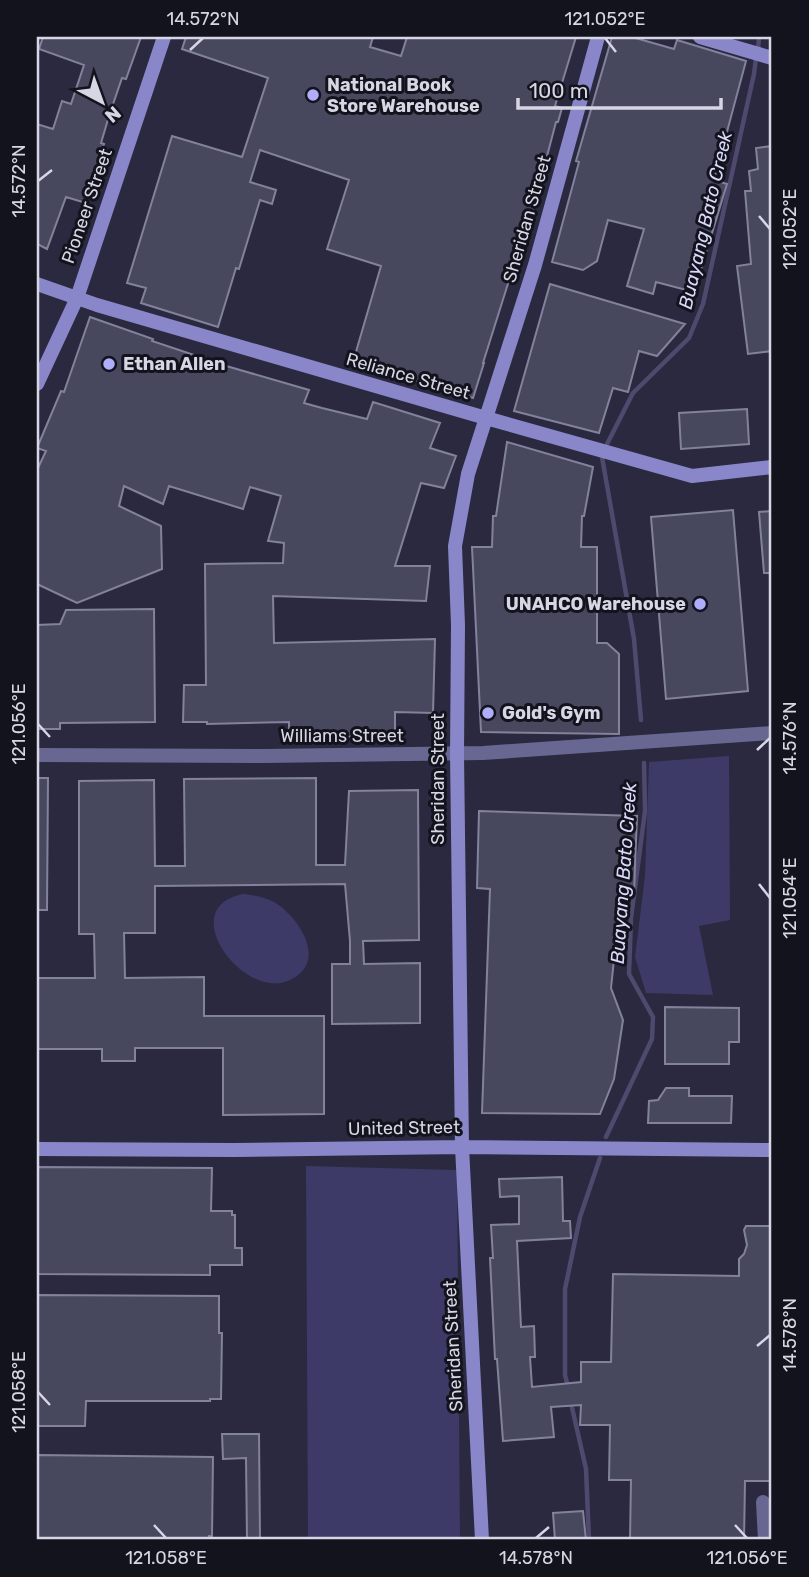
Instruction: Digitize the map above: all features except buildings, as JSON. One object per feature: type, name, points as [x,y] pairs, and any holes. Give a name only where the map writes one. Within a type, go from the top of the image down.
[{"type":"street","name":"Pioneer Street","points":[[37,384],[77,298],[164,37]]},
{"type":"street","name":"Sheridan Street","points":[[482,1540],[461,1147],[458,625],[455,546],[468,474],[535,265],[598,37]]},
{"type":"street","points":[[700,37],[772,58]]},
{"type":"street","name":"Reliance Street","points":[[37,284],[110,309],[692,476],[772,467]]},
{"type":"street","name":"Williams Street","points":[[37,755],[457,754],[772,733]]},
{"type":"street","name":"United Street","points":[[37,1149],[461,1147],[772,1150]]},
{"type":"street","points":[[763,1502],[765,1540]]},
{"type":"shaded area","points":[[729,756],[730,920],[699,926],[713,995],[646,993],[635,957],[645,876],[649,762]]},
{"type":"shaded area","points":[[243,894],[274,902],[292,917],[300,928],[306,939],[308,961],[303,971],[292,979],[274,983],[255,979],[238,967],[224,952],[215,934],[214,917],[223,903]]},
{"type":"shaded area","points":[[306,1166],[457,1170],[460,1540],[308,1540]]},
{"type":"waterway","name":"Buayang Bato Creek","points":[[758,50],[759,37]]},
{"type":"waterway","name":"Buayang Bato Creek","points":[[607,444],[633,393],[689,338],[703,304],[756,58]]},
{"type":"waterway","name":"Buayang Bato Creek","points":[[602,457],[634,639],[641,720]]},
{"type":"waterway","name":"Buayang Bato Creek","points":[[606,1137],[652,1039],[653,1017],[629,974],[631,918],[645,811],[644,763]]},
{"type":"waterway","name":"Buayang Bato Creek","points":[[568,1387],[565,1375],[565,1289],[580,1217],[600,1158]]},
{"type":"waterway","name":"Buayang Bato Creek","points":[[571,1403],[586,1469],[589,1540]]},
{"type":"place","name":"National Book Store Warehouse","points":[[313,95]]},
{"type":"place","name":"Ethan Allen","points":[[109,364]]},
{"type":"place","name":"UNAHCO Warehouse","points":[[700,604]]},
{"type":"place","name":"Gold's Gym","points":[[488,713]]}]
